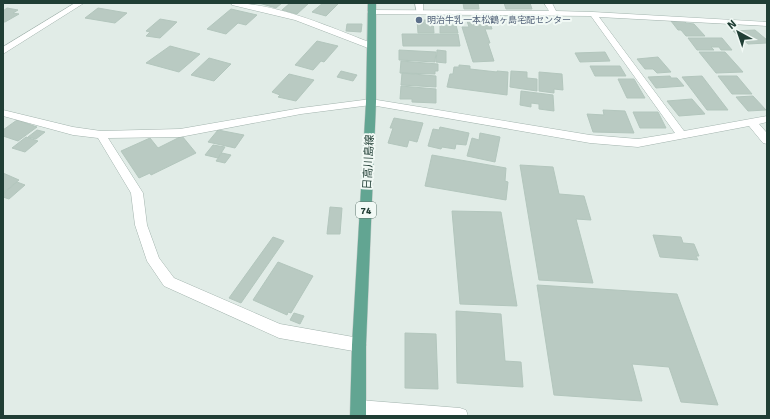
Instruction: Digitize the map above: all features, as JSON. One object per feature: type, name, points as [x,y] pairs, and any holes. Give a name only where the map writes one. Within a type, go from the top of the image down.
[{"type":"main road","name":"日高川島線","points":[[358,412],[359,346],[371,102],[372,7]]},
{"type":"street","points":[[3,51],[80,3]]},
{"type":"street","points":[[235,3],[298,18],[371,46]]},
{"type":"street","points":[[419,3],[420,12]]},
{"type":"street","points":[[548,3],[554,14]]},
{"type":"street","points":[[372,7],[420,12],[593,14],[767,24]]},
{"type":"street","points":[[593,14],[682,134]]},
{"type":"street","points":[[3,113],[73,131],[101,135],[180,133],[301,111],[371,102],[590,139],[638,143],[767,119]]},
{"type":"street","points":[[751,122],[767,140]]},
{"type":"street","points":[[101,135],[137,193],[141,225],[154,261],[168,282],[279,331],[359,346]]},
{"type":"street","points":[[358,412],[460,416]]},
{"type":"building","points":[[259,3],[282,3],[276,8]]},
{"type":"building","points":[[290,3],[309,3],[297,14],[282,10]]},
{"type":"building","points":[[323,3],[339,3],[326,16],[312,12]]},
{"type":"building","points":[[463,3],[478,3],[479,9],[464,9]]},
{"type":"building","points":[[504,3],[530,3],[532,9],[506,9]]},
{"type":"building","points":[[7,8],[18,10],[13,13],[19,14],[3,22],[3,11]]},
{"type":"building","points":[[98,8],[127,13],[115,23],[85,18]]},
{"type":"building","points":[[231,9],[257,15],[246,25],[238,23],[226,34],[207,29]]},
{"type":"building","points":[[160,19],[177,22],[160,38],[146,36],[150,32],[146,31]]},
{"type":"building","points":[[417,20],[433,20],[434,33],[418,33]]},
{"type":"building","points":[[489,20],[492,29],[485,29],[494,61],[473,62],[462,27],[469,27],[467,21]]},
{"type":"building","points":[[671,21],[684,21],[686,23],[694,24],[705,36],[686,36],[681,30],[678,30]]},
{"type":"building","points":[[347,24],[362,24],[361,32],[346,31]]},
{"type":"building","points":[[440,25],[456,25],[458,33],[440,33]]},
{"type":"building","points":[[755,30],[767,40],[767,43],[748,44],[733,31]]},
{"type":"building","points":[[402,34],[458,34],[460,46],[403,46]]},
{"type":"building","points":[[688,38],[722,38],[732,50],[721,50],[719,47],[711,47],[714,50],[697,50]]},
{"type":"building","points":[[317,41],[338,46],[324,62],[321,61],[313,70],[295,65]]},
{"type":"building","points":[[170,46],[200,54],[179,72],[146,63]]},
{"type":"building","points":[[399,50],[436,52],[435,62],[399,60]]},
{"type":"building","points":[[437,50],[446,51],[446,63],[436,62]]},
{"type":"building","points":[[605,52],[610,61],[580,62],[575,53]]},
{"type":"building","points":[[699,52],[725,52],[743,72],[716,73]]},
{"type":"building","points":[[658,57],[671,72],[657,73],[653,69],[645,69],[637,59]]},
{"type":"building","points":[[209,58],[231,64],[214,81],[191,75]]},
{"type":"building","points":[[401,61],[438,64],[438,71],[435,71],[435,74],[400,73]]},
{"type":"building","points":[[459,65],[470,66],[470,69],[508,72],[507,95],[447,87],[450,74],[453,74],[454,67],[459,67]]},
{"type":"building","points":[[590,66],[620,66],[626,76],[595,76]]},
{"type":"building","points":[[341,71],[357,75],[353,81],[337,77]]},
{"type":"building","points":[[511,71],[527,72],[527,78],[537,79],[537,91],[510,87]]},
{"type":"building","points":[[539,72],[562,74],[563,90],[554,89],[554,93],[539,91]]},
{"type":"building","points":[[402,73],[436,76],[436,87],[401,85]]},
{"type":"building","points":[[289,74],[314,80],[296,101],[278,97],[280,95],[272,92]]},
{"type":"building","points":[[670,76],[671,78],[677,78],[684,86],[656,88],[648,77]]},
{"type":"building","points":[[702,76],[728,110],[707,110],[682,77]]},
{"type":"building","points":[[718,76],[737,76],[752,94],[732,94]]},
{"type":"building","points":[[618,79],[634,79],[645,98],[627,98]]},
{"type":"building","points":[[401,86],[436,89],[436,103],[412,102],[412,99],[400,99]]},
{"type":"building","points":[[521,91],[553,95],[554,111],[539,109],[539,104],[531,103],[531,107],[520,105]]},
{"type":"building","points":[[753,96],[766,110],[748,111],[736,97]]},
{"type":"building","points":[[692,99],[705,114],[679,116],[667,101]]},
{"type":"building","points":[[603,110],[625,111],[634,133],[593,132],[587,114],[604,115]]},
{"type":"building","points":[[633,112],[658,112],[666,128],[640,128]]},
{"type":"building","points":[[394,118],[423,123],[417,142],[409,140],[407,147],[388,143],[393,128],[390,128]]},
{"type":"building","points":[[17,120],[37,127],[18,141],[3,136],[3,130]]},
{"type":"building","points":[[440,127],[469,133],[466,145],[456,144],[455,149],[442,147],[441,149],[428,146],[433,129],[439,130]]},
{"type":"building","points":[[37,130],[45,132],[36,139],[28,137]]},
{"type":"building","points":[[218,130],[244,135],[235,148],[208,142]]},
{"type":"building","points":[[480,133],[500,137],[495,162],[467,156],[472,138],[479,140]]},
{"type":"building","points":[[182,136],[196,153],[151,175],[150,173],[139,178],[121,151],[150,138],[158,148]]},
{"type":"building","points":[[26,137],[38,141],[25,152],[12,148]]},
{"type":"building","points":[[213,145],[225,147],[218,158],[205,155]]},
{"type":"building","points":[[222,153],[231,155],[225,163],[216,161]]},
{"type":"building","points":[[432,155],[506,168],[505,181],[508,182],[506,200],[425,186]]},
{"type":"building","points":[[520,165],[553,167],[559,194],[584,196],[591,220],[576,219],[593,283],[539,280]]},
{"type":"building","points":[[3,173],[19,180],[3,193]]},
{"type":"building","points":[[17,182],[25,185],[9,199],[3,197],[3,194]]},
{"type":"building","points":[[330,207],[342,208],[340,234],[327,234]]},
{"type":"building","points":[[452,211],[501,212],[517,306],[460,304]]},
{"type":"building","points":[[653,235],[681,237],[683,243],[694,244],[699,256],[696,256],[698,260],[660,257]]},
{"type":"building","points":[[273,237],[284,241],[241,303],[229,298]]},
{"type":"building","points":[[278,262],[313,276],[291,313],[288,312],[287,315],[253,300]]},
{"type":"building","points":[[537,285],[677,294],[718,405],[681,402],[669,367],[632,364],[642,401],[554,395]]},
{"type":"building","points":[[456,311],[501,314],[505,361],[521,362],[523,387],[457,383]]},
{"type":"building","points":[[294,313],[304,316],[300,324],[290,320]]},
{"type":"building","points":[[405,333],[436,334],[438,389],[405,388]]},
{"type":"place","name":"明治牛乳一本松鶴ヶ島宅配センター","points":[[419,20]]}]
